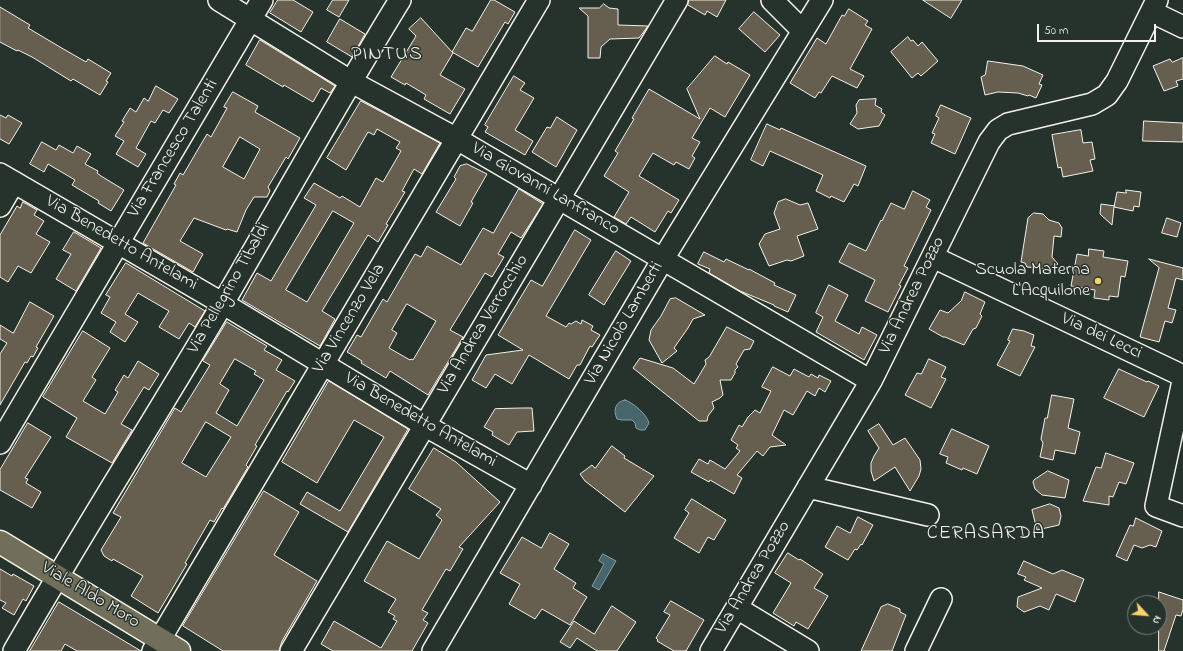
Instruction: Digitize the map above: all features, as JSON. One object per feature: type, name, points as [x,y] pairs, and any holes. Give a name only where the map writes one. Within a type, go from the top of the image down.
[{"type":"main road","name":"Viale Aldo Moro","points":[[0,542],[58,576],[157,645],[179,651]]},
{"type":"street","name":"Via Giovanni Lanfranco","points":[[219,0],[350,81],[457,139],[871,381]]},
{"type":"street","name":"Via Francesco Talenti","points":[[0,443],[262,0]]},
{"type":"street","name":"Via Pellegrino Tibaldi","points":[[14,651],[222,304],[350,81],[400,0]]},
{"type":"street","name":"Via Vincenzo Vela","points":[[157,645],[539,0]]},
{"type":"street","name":"Via Andrea Verrocchio","points":[[291,651],[677,0]]},
{"type":"street","points":[[772,0],[803,31]]},
{"type":"street","name":"Via Nicolò Lamberti","points":[[433,651],[663,259],[822,0]]},
{"type":"street","points":[[1154,6],[1183,27]]},
{"type":"street","name":"Via Andrea Pozzo","points":[[710,651],[871,381],[988,142],[998,130],[1008,124],[1092,104],[1107,95],[1117,81],[1154,6]]},
{"type":"street","points":[[0,206],[7,178]]},
{"type":"street","name":"Via Benedetto Antelami","points":[[7,178],[119,242],[424,425],[531,485]]},
{"type":"street","name":"Via dei Lecci","points":[[933,257],[1183,376]]},
{"type":"street","points":[[1183,381],[1156,506],[1183,516]]},
{"type":"street","points":[[808,487],[928,515]]},
{"type":"street","points":[[916,651],[941,599]]},
{"type":"street","points":[[737,608],[808,651]]},
{"type":"water","points":[[625,400],[636,406],[646,416],[649,423],[645,430],[636,428],[635,423],[632,420],[617,419],[615,413],[616,407],[619,403]]},
{"type":"water","points":[[603,554],[616,561],[599,590],[592,586],[604,564],[599,561]]},
{"type":"building","points":[[278,0],[293,0],[313,12],[301,32],[270,13]]},
{"type":"building","points":[[333,0],[349,0],[339,17],[327,10]]},
{"type":"building","points":[[491,0],[494,0],[515,12],[508,24],[505,22],[478,67],[452,52],[466,28],[472,31]]},
{"type":"building","points":[[689,0],[726,0],[717,17],[707,11],[705,15],[688,5]]},
{"type":"building","points":[[923,0],[962,0],[951,18]]},
{"type":"building","points":[[604,4],[609,8],[618,9],[618,25],[648,26],[639,38],[610,39],[601,47],[600,58],[588,58],[588,16],[579,8],[599,8]]},
{"type":"building","points":[[0,7],[30,25],[28,28],[86,62],[88,59],[111,73],[106,81],[108,82],[100,95],[73,79],[71,81],[32,57],[0,42]]},
{"type":"building","points":[[849,9],[868,21],[865,25],[872,29],[850,69],[864,76],[857,88],[832,76],[821,93],[819,92],[815,98],[790,83],[817,38],[826,44],[842,15],[844,16]]},
{"type":"building","points":[[754,12],[780,35],[765,52],[739,29]]},
{"type":"building","points":[[421,18],[453,53],[440,75],[465,89],[450,114],[424,99],[426,95],[406,83],[405,85],[391,77],[416,36],[409,29]]},
{"type":"building","points":[[340,19],[365,34],[352,57],[327,42]]},
{"type":"building","points":[[908,37],[918,46],[922,42],[938,61],[921,76],[918,73],[912,78],[891,52]]},
{"type":"building","points":[[260,40],[335,86],[330,93],[321,88],[313,102],[284,85],[283,87],[246,65]]},
{"type":"building","points":[[715,56],[727,64],[728,62],[750,75],[725,117],[710,108],[692,138],[700,142],[692,156],[695,158],[689,169],[676,162],[674,165],[653,153],[639,176],[679,200],[671,213],[668,211],[655,232],[631,217],[626,224],[614,217],[629,192],[604,176],[618,153],[615,151],[634,119],[632,118],[649,89],[700,119],[687,89]]},
{"type":"building","points":[[1183,58],[1183,79],[1176,81],[1178,86],[1164,91],[1153,66],[1170,59],[1172,62]]},
{"type":"building","points":[[988,61],[1023,66],[1043,75],[1039,84],[1042,85],[1036,98],[1018,93],[998,92],[985,95],[981,77],[985,75]]},
{"type":"building","points":[[514,76],[525,83],[520,90],[534,98],[515,130],[533,141],[525,155],[485,132],[488,127],[485,125]]},
{"type":"building","points":[[156,86],[178,99],[169,113],[163,110],[155,123],[151,121],[136,148],[146,154],[138,167],[116,154],[124,141],[115,136],[124,122],[122,121],[130,108],[136,112],[144,98],[148,101]]},
{"type":"building","points":[[233,92],[258,106],[255,112],[300,138],[288,159],[286,157],[268,187],[270,191],[267,197],[254,197],[246,210],[237,232],[226,230],[194,218],[180,241],[203,254],[193,272],[143,243],[176,185],[174,184],[180,173],[183,175],[207,134],[211,137],[227,108],[224,107]],"holes":[[[240,137],[260,149],[244,179],[223,167]]]},
{"type":"building","points":[[876,99],[875,105],[882,109],[881,112],[885,115],[879,126],[858,129],[850,124],[857,113],[856,105],[859,100]]},
{"type":"building","points":[[361,101],[440,143],[422,174],[414,169],[402,191],[405,192],[386,224],[388,225],[378,242],[368,235],[322,311],[335,319],[320,346],[242,300],[257,273],[271,281],[316,205],[304,198],[314,183],[340,198],[342,196],[360,207],[376,178],[383,182],[401,151],[396,148],[400,142],[377,129],[374,135],[368,132],[346,170],[327,158]],"holes":[[[333,211],[354,223],[307,302],[286,290]]]},
{"type":"building","points":[[941,105],[971,118],[955,154],[931,143],[935,134],[932,133],[939,118],[936,116]]},
{"type":"building","points":[[0,115],[6,118],[8,115],[22,123],[9,144],[0,139]]},
{"type":"building","points":[[557,117],[577,130],[556,167],[532,152],[547,127],[550,128]]},
{"type":"building","points":[[1144,121],[1183,123],[1183,142],[1143,141]]},
{"type":"building","points":[[767,124],[780,130],[781,128],[866,166],[858,186],[854,184],[844,202],[831,196],[830,198],[816,191],[823,175],[770,151],[763,166],[751,160]]},
{"type":"building","points":[[1081,130],[1083,143],[1092,142],[1095,159],[1090,160],[1093,171],[1063,177],[1061,167],[1058,168],[1052,135]]},
{"type":"building","points":[[42,142],[56,150],[59,145],[73,153],[77,146],[91,154],[85,164],[98,171],[97,173],[101,176],[124,190],[111,211],[98,203],[99,201],[72,185],[75,180],[48,164],[44,172],[30,164]]},
{"type":"building","points":[[467,164],[487,174],[471,202],[473,203],[460,226],[436,212],[456,179],[454,177],[460,166]]},
{"type":"building","points":[[519,189],[543,204],[521,238],[511,232],[498,254],[504,257],[492,277],[485,273],[450,330],[463,337],[428,395],[390,371],[386,378],[361,363],[362,361],[347,352],[357,335],[361,337],[383,299],[387,302],[415,254],[421,257],[427,246],[461,265],[483,228],[493,233]],"holes":[[[407,304],[436,321],[413,360],[410,360],[389,348],[397,333],[392,330]]]},
{"type":"building","points":[[1126,190],[1141,192],[1139,207],[1134,206],[1133,211],[1114,207],[1112,225],[1100,214],[1101,204],[1114,206],[1117,192],[1126,193]]},
{"type":"building","points":[[913,191],[930,200],[926,207],[931,210],[904,266],[908,268],[888,312],[865,301],[875,280],[839,262],[849,243],[866,251],[891,203],[904,209]]},
{"type":"building","points":[[786,199],[800,205],[808,203],[818,229],[797,236],[804,256],[791,261],[787,260],[769,266],[759,244],[765,234],[780,229],[774,213],[778,202]]},
{"type":"building","points":[[23,202],[37,210],[34,215],[44,221],[36,234],[50,242],[31,273],[18,266],[8,282],[0,277],[0,235],[17,206],[20,208]]},
{"type":"building","points":[[1034,213],[1043,214],[1049,220],[1059,223],[1062,228],[1061,237],[1054,236],[1052,257],[1058,264],[1048,269],[1027,267],[1025,263],[1021,262],[1028,218]]},
{"type":"building","points":[[1167,218],[1181,223],[1177,237],[1162,233]]},
{"type":"building","points":[[575,230],[591,240],[546,316],[566,327],[569,323],[571,324],[576,321],[581,324],[582,320],[593,326],[591,330],[600,335],[592,347],[590,346],[580,365],[577,365],[569,379],[529,355],[512,384],[495,374],[486,388],[472,380],[486,355],[523,350],[498,335],[531,280],[542,286]]},
{"type":"building","points":[[74,232],[101,248],[76,291],[56,279],[71,254],[63,250]]},
{"type":"building","points":[[1089,249],[1104,251],[1103,257],[1128,261],[1125,277],[1121,276],[1118,297],[1109,296],[1109,300],[1094,298],[1095,290],[1071,286],[1077,254],[1088,256]]},
{"type":"building","points":[[616,251],[631,261],[604,305],[589,295]]},
{"type":"building","points":[[704,252],[724,262],[726,259],[749,269],[775,283],[774,285],[796,295],[788,312],[740,291],[709,273],[710,269],[698,264]]},
{"type":"building","points":[[1149,259],[1183,268],[1183,280],[1176,278],[1168,308],[1176,310],[1172,323],[1165,321],[1159,342],[1140,337],[1159,268]]},
{"type":"building","points":[[126,263],[205,311],[195,327],[189,323],[179,339],[159,327],[169,311],[138,293],[125,314],[138,322],[125,342],[110,332],[116,322],[101,313],[110,297],[106,295]]},
{"type":"building","points":[[829,285],[848,295],[835,321],[859,334],[862,327],[877,335],[864,360],[816,332],[823,317],[816,313]]},
{"type":"building","points":[[965,292],[985,302],[980,314],[982,316],[976,328],[973,329],[964,345],[943,337],[929,329],[940,310],[948,313],[961,301]]},
{"type":"building","points":[[676,298],[705,315],[693,319],[674,348],[677,351],[662,363],[649,340],[651,330],[661,316],[670,299]]},
{"type":"building","points":[[30,302],[54,316],[36,347],[38,348],[33,357],[31,356],[27,363],[25,362],[0,405],[0,354],[7,343],[0,339],[0,325],[13,333]]},
{"type":"building","points":[[227,322],[267,346],[264,350],[282,360],[276,370],[295,381],[288,392],[287,391],[255,445],[257,446],[246,465],[248,467],[214,522],[210,520],[185,563],[187,564],[158,613],[131,596],[143,576],[113,559],[112,561],[104,556],[101,550],[121,517],[113,513],[175,408],[181,412],[210,365],[203,361]],"holes":[[[235,359],[256,371],[254,374],[264,380],[237,426],[216,413],[229,390],[220,384]],[[206,422],[231,437],[206,477],[182,463]]]},
{"type":"building","points":[[727,327],[754,341],[750,349],[744,350],[736,364],[738,367],[735,370],[731,380],[720,380],[723,395],[712,402],[714,408],[708,416],[707,421],[699,421],[633,368],[640,358],[673,368],[694,384],[706,364],[705,360],[709,357]]},
{"type":"building","points":[[1013,329],[1034,335],[1031,346],[1035,347],[1020,376],[997,365],[1010,341],[1008,340]]},
{"type":"building","points":[[83,331],[110,348],[92,377],[96,380],[83,401],[105,414],[118,392],[115,390],[124,375],[128,378],[138,361],[159,374],[149,390],[144,387],[121,424],[132,430],[112,463],[66,437],[77,418],[43,397]]},
{"type":"building","points":[[929,359],[946,367],[941,377],[946,379],[931,408],[905,395],[917,373],[921,374]]},
{"type":"building","points":[[773,367],[790,376],[794,369],[809,377],[811,374],[818,378],[819,375],[831,381],[825,392],[819,388],[815,396],[807,391],[793,415],[784,410],[772,435],[786,445],[770,447],[763,456],[757,451],[737,475],[742,478],[734,494],[710,480],[709,482],[691,472],[699,459],[708,464],[710,460],[725,469],[740,451],[736,448],[738,445],[731,440],[739,425],[742,427],[748,417],[755,410],[760,413],[771,391],[762,387]]},
{"type":"building","points":[[1119,369],[1159,386],[1144,417],[1104,398]]},
{"type":"building","points":[[329,381],[408,429],[348,532],[300,504],[307,492],[340,511],[384,437],[354,420],[317,483],[282,462]]},
{"type":"building","points":[[1052,395],[1074,399],[1068,428],[1080,432],[1075,454],[1055,450],[1053,460],[1040,457],[1043,443],[1041,439],[1045,418],[1047,418]]},
{"type":"building","points":[[532,408],[534,431],[517,432],[509,445],[492,435],[493,432],[484,427],[495,409]]},
{"type":"building","points":[[28,423],[51,437],[25,478],[28,479],[26,483],[41,492],[32,508],[0,490],[0,470]]},
{"type":"building","points":[[879,424],[893,445],[905,438],[920,460],[921,469],[919,476],[910,491],[895,467],[874,481],[871,471],[871,463],[879,448],[868,431]]},
{"type":"building","points":[[952,429],[989,446],[977,474],[963,468],[962,470],[946,463],[948,457],[940,454]]},
{"type":"building","points":[[612,446],[625,456],[624,458],[654,476],[625,512],[585,481],[580,474],[592,465],[595,468]]},
{"type":"building","points":[[434,448],[456,462],[500,502],[459,547],[463,549],[450,571],[446,569],[422,610],[428,613],[423,620],[428,623],[412,651],[333,651],[321,644],[334,621],[381,648],[397,621],[393,619],[395,616],[388,612],[396,599],[364,581],[387,541],[419,559],[442,520],[436,515],[441,509],[409,489]]},
{"type":"building","points":[[1106,453],[1134,463],[1126,484],[1119,482],[1113,497],[1109,496],[1109,505],[1083,501],[1096,467],[1101,468]]},
{"type":"building","points":[[1048,471],[1069,480],[1065,498],[1042,495],[1035,489],[1033,482],[1034,480]]},
{"type":"building","points":[[264,491],[299,512],[274,555],[317,581],[282,641],[279,651],[223,651],[183,626]]},
{"type":"building","points":[[692,499],[726,520],[714,540],[708,537],[699,553],[674,538],[689,513],[685,510]]},
{"type":"building","points":[[1050,504],[1059,508],[1061,516],[1059,525],[1037,530],[1032,510]]},
{"type":"building","points":[[858,517],[873,525],[862,545],[861,544],[857,550],[855,549],[848,560],[825,547],[837,526],[850,533]]},
{"type":"building","points":[[1136,518],[1162,531],[1156,547],[1150,545],[1142,548],[1134,545],[1127,561],[1116,556],[1130,525],[1133,526]]},
{"type":"building","points":[[550,533],[569,544],[554,569],[576,583],[573,588],[587,597],[570,625],[542,609],[535,619],[509,604],[520,584],[500,573],[522,537],[541,548]]},
{"type":"building","points":[[788,553],[823,574],[814,588],[828,596],[808,629],[796,622],[794,626],[773,613],[791,583],[775,573]]},
{"type":"building","points":[[1024,561],[1053,574],[1062,570],[1084,579],[1075,602],[1056,594],[1049,610],[1040,606],[1024,612],[1017,607],[1018,597],[1042,588],[1024,580],[1026,577],[1018,574]]},
{"type":"building","points":[[0,569],[12,576],[13,574],[34,586],[26,601],[23,599],[14,615],[2,608],[6,603],[0,600]]},
{"type":"building","points":[[1159,592],[1183,600],[1181,616],[1176,615],[1164,651],[1159,651],[1159,635],[1167,635],[1167,595],[1159,595]]},
{"type":"building","points":[[671,601],[704,620],[686,651],[674,651],[657,641],[658,640],[656,638],[670,615],[664,612]]},
{"type":"building","points":[[59,602],[141,651],[77,651],[65,644],[61,651],[30,651]]},
{"type":"building","points":[[888,604],[900,609],[900,612],[906,615],[892,651],[861,651],[881,607]]},
{"type":"building","points":[[612,606],[636,622],[617,651],[597,651],[577,638],[570,648],[560,642],[574,621],[594,634]]},
{"type":"place","name":"Scuola Materna L'Acquilone","points":[[1098,281]]},
{"type":"district","name":"PINTUS","points":[[387,56]]},
{"type":"district","name":"CERASARDA","points":[[986,535]]}]
